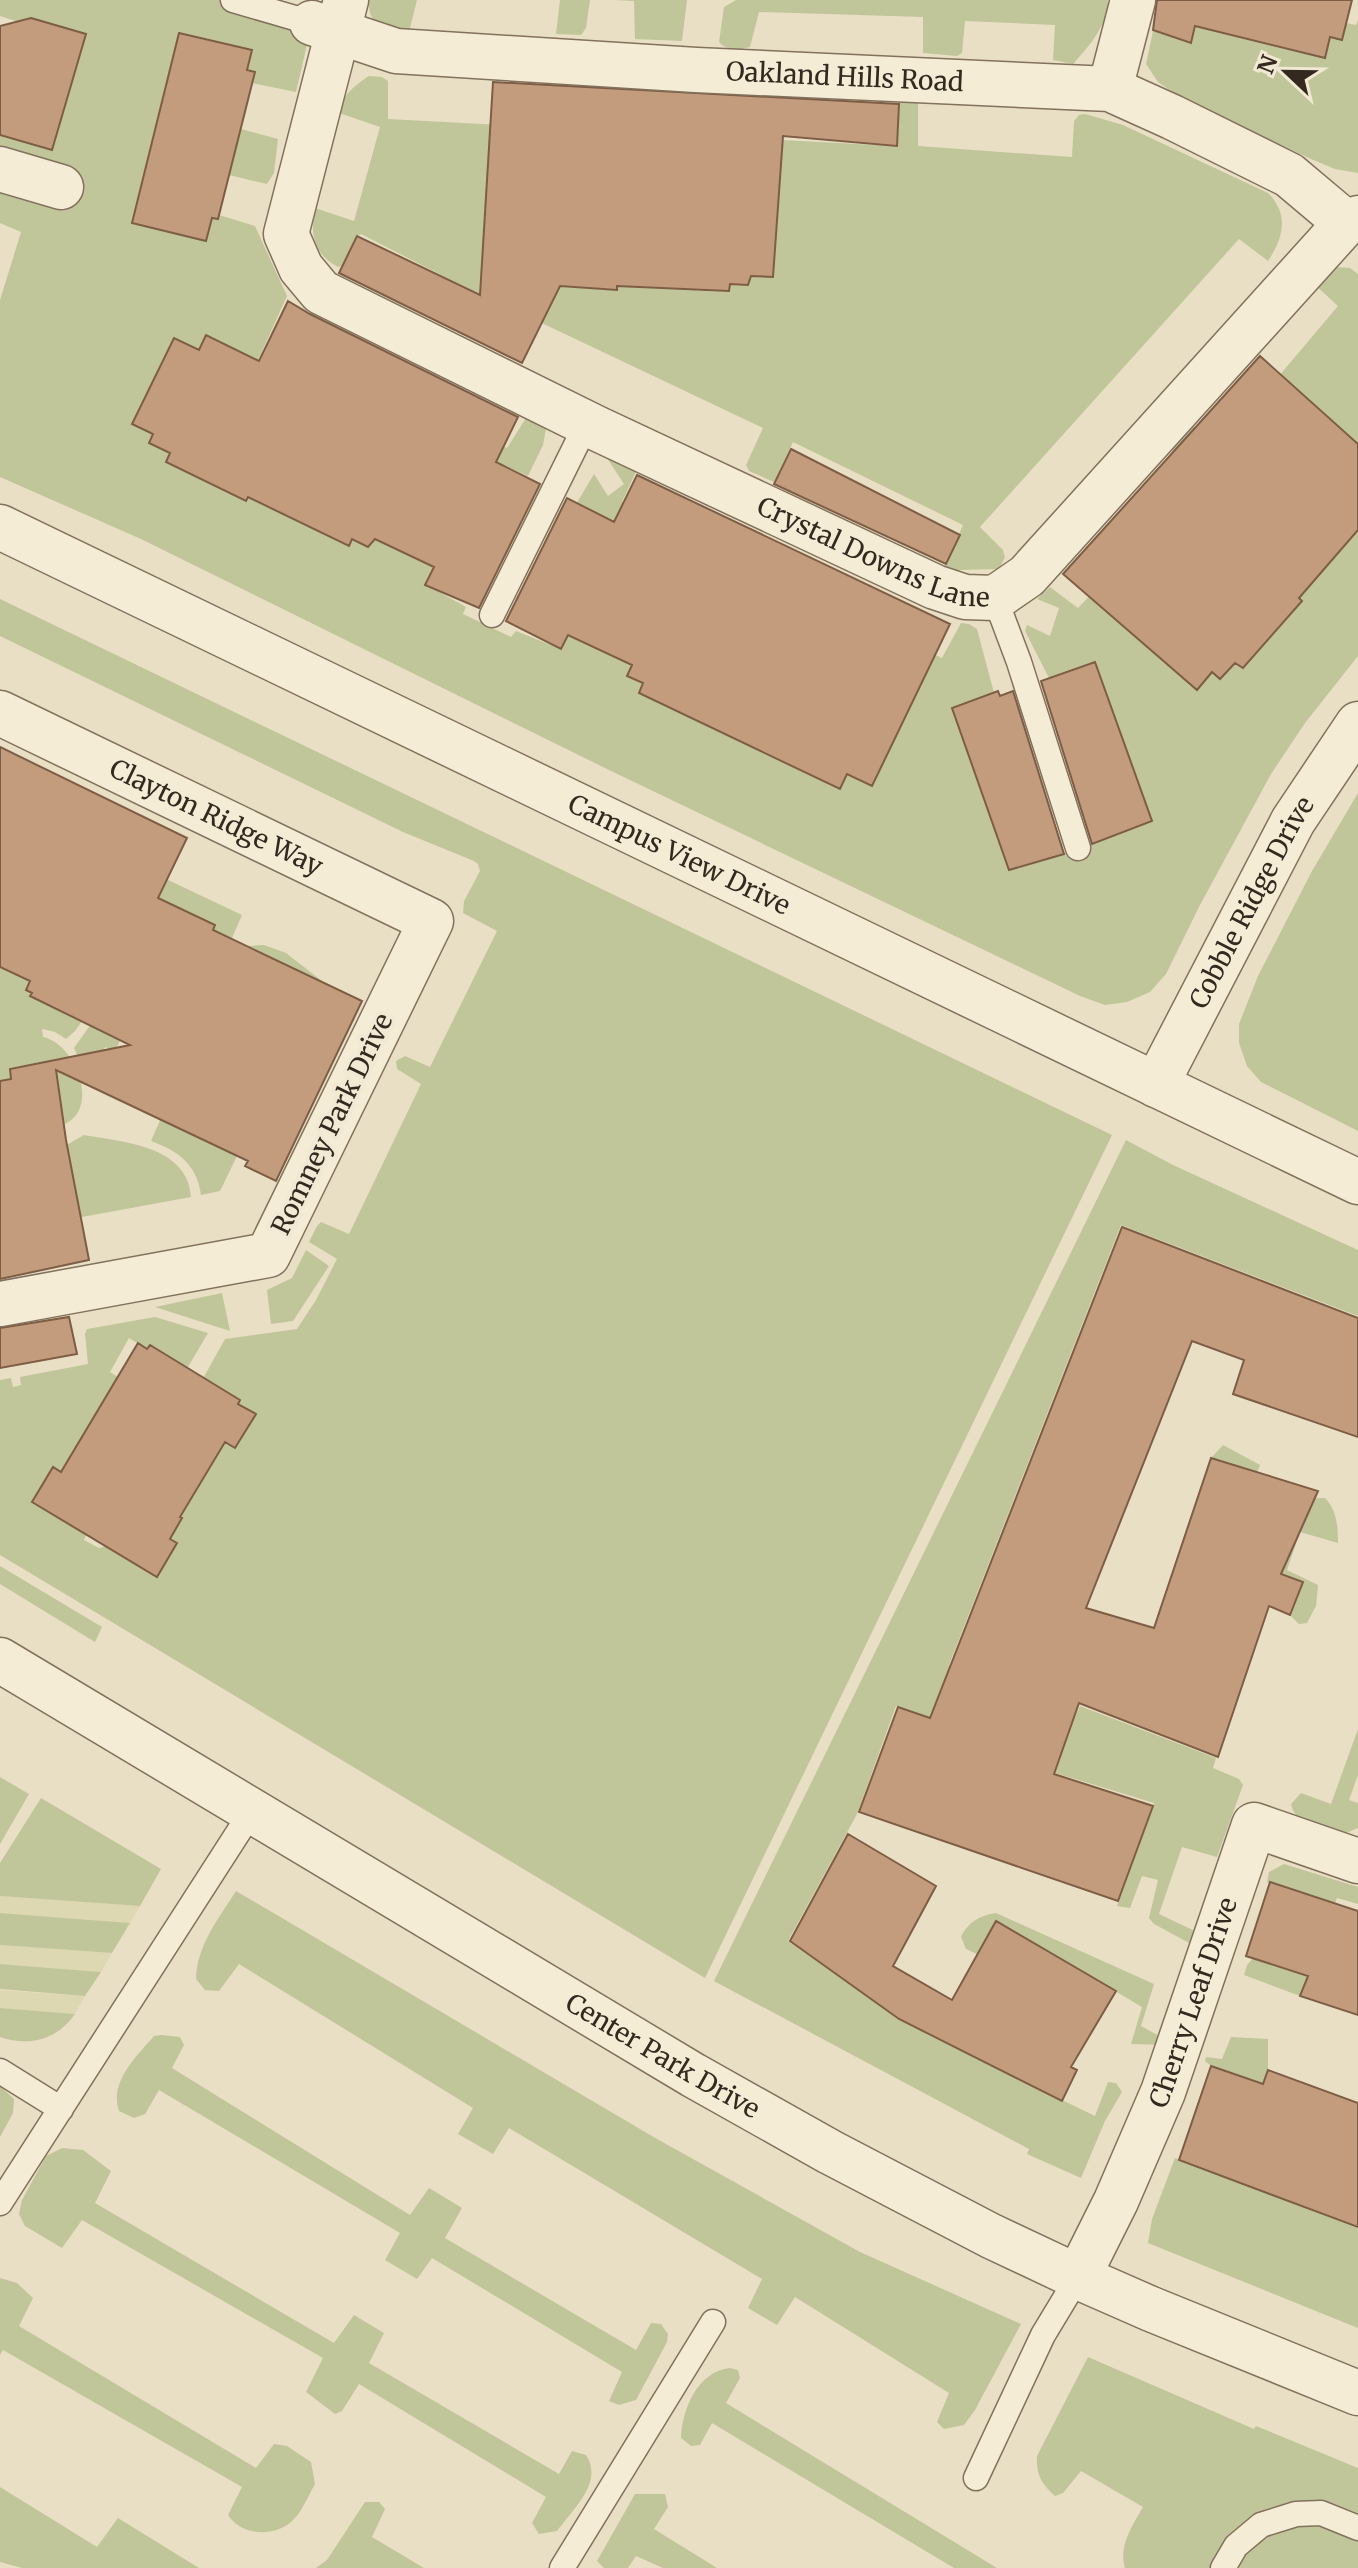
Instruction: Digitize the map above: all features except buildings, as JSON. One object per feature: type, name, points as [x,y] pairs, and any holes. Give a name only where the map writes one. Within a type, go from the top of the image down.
[{"type":"street","points":[[1110,89],[1133,0]]},
{"type":"street","name":"Oakland Hills Road","points":[[332,18],[396,51],[726,72],[1110,89],[1289,175],[1354,226]]},
{"type":"street","name":"Crystal Downs Lane","points":[[332,18],[286,234],[301,268],[321,292],[587,423],[935,587],[965,597],[995,598],[1027,576],[1354,226]]},
{"type":"street","points":[[0,169],[61,187]]},
{"type":"street","name":"Campus View Drive","points":[[0,527],[1358,1182]]},
{"type":"street","name":"Clayton Ridge Way","points":[[0,713],[431,921]]},
{"type":"street","name":"Cobble Ridge Drive","points":[[1156,1085],[1293,821],[1358,724]]},
{"type":"street","name":"Romney Park Drive","points":[[0,1304],[268,1255],[431,921]]},
{"type":"street","name":"Center Park Drive","points":[[0,1660],[761,2114],[991,2236],[1078,2277],[1358,2393]]},
{"type":"street","name":"Cherry Leaf Drive","points":[[1078,2277],[1116,2201],[1163,2092],[1254,1825],[1358,1861]]},
{"type":"lane","points":[[233,0],[332,18]]},
{"type":"lane","points":[[492,615],[587,423]]},
{"type":"lane","points":[[995,598],[1019,662],[1078,848]]},
{"type":"lane","points":[[0,2203],[252,1811]]},
{"type":"lane","points":[[0,2071],[61,2109]]},
{"type":"lane","points":[[976,2478],[1043,2335],[1078,2277]]},
{"type":"lane","points":[[562,2568],[713,2322]]},
{"type":"lane","points":[[1223,2568],[1236,2546],[1261,2525],[1296,2514],[1321,2513],[1358,2528]]},
{"type":"shaded area","points":[[0,1896],[140,1906],[130,1923],[0,1913]]},
{"type":"shaded area","points":[[0,1945],[112,1953],[101,1972],[0,1964]]},
{"type":"shaded area","points":[[0,1990],[85,1996],[75,2014],[0,2008]]},
{"type":"green space","points":[[0,0],[233,0],[312,23],[296,92],[252,83],[247,70],[251,50],[179,33],[132,222],[206,241],[212,218],[218,219],[219,215],[255,226],[287,296],[258,360],[206,335],[199,350],[174,338],[133,424],[153,434],[170,453],[166,463],[246,501],[251,490],[349,545],[352,539],[368,546],[375,539],[395,549],[433,470],[377,387],[507,448],[526,418],[546,429],[543,445],[528,476],[487,458],[425,584],[466,607],[463,614],[511,637],[516,631],[561,649],[620,525],[581,505],[575,506],[594,474],[608,496],[624,484],[607,458],[623,458],[639,465],[622,502],[942,658],[961,623],[977,629],[994,693],[952,708],[1056,856],[1151,821],[1095,662],[1049,678],[1025,631],[1027,625],[1050,636],[1059,608],[1037,599],[1050,587],[1078,608],[1147,536],[1196,470],[1172,451],[1181,434],[1193,426],[1219,447],[1338,306],[1314,284],[1335,267],[1350,268],[1358,274],[1358,444],[1322,412],[1126,628],[1197,690],[1212,672],[1220,679],[1235,663],[1243,668],[1301,601],[1293,593],[1358,530],[1358,656],[1305,723],[1271,774],[1166,974],[1150,992],[1127,1002],[1105,1005],[1080,996],[609,770],[141,539],[0,477],[0,300],[21,232],[0,223],[0,135],[52,150],[86,34],[31,18],[25,24],[0,16]],"holes":[[[632,665],[913,700],[872,786],[847,774],[840,789],[639,693],[643,683],[627,675]]]},
{"type":"green space","points":[[369,0],[417,0],[406,34],[374,21]]},
{"type":"green space","points":[[560,0],[590,0],[586,28],[581,35],[556,34]]},
{"type":"green space","points":[[613,0],[687,0],[682,41],[635,39],[634,1]]},
{"type":"green space","points":[[736,0],[1108,0],[1101,26],[1073,64],[1053,60],[1055,25],[965,21],[962,53],[957,56],[923,53],[923,17],[759,12],[750,47],[729,48],[719,42],[724,7]]},
{"type":"green space","points":[[1203,0],[1240,37],[1324,58],[1330,37],[1341,40],[1346,23],[1356,25],[1358,20],[1358,173],[1335,169],[1311,159],[1178,96],[1158,82],[1146,64],[1153,31],[1192,42]]},
{"type":"green space","points":[[369,76],[388,81],[388,119],[896,146],[899,102],[918,101],[918,146],[1072,157],[1074,121],[1085,114],[1123,125],[1268,193],[1279,209],[1281,234],[1268,261],[1239,239],[980,527],[1003,550],[1005,557],[999,569],[957,570],[945,566],[963,525],[793,442],[774,482],[749,471],[746,465],[763,428],[361,234],[357,236],[342,266],[330,262],[315,242],[315,208],[354,221],[380,127],[339,113],[346,96]],"holes":[[[488,167],[751,276],[747,285],[730,284],[729,291],[653,287],[618,278],[616,290],[529,285],[483,262]]]},
{"type":"green space","points":[[241,129],[278,139],[274,173],[267,184],[229,175]]},
{"type":"green space","points":[[0,599],[1112,1135],[705,1978],[0,1555],[0,1380],[11,1378],[13,1387],[21,1385],[20,1377],[88,1364],[87,1329],[155,1317],[208,1333],[185,1372],[150,1346],[147,1349],[129,1338],[110,1372],[118,1377],[61,1472],[53,1468],[33,1502],[86,1535],[84,1540],[99,1548],[106,1546],[157,1576],[177,1544],[170,1539],[182,1519],[180,1517],[225,1442],[235,1447],[255,1414],[220,1388],[201,1382],[225,1339],[297,1329],[337,1259],[309,1242],[317,1226],[321,1222],[349,1234],[421,1084],[397,1069],[396,1061],[405,1056],[430,1067],[497,931],[463,913],[464,901],[480,871],[474,861],[403,832],[0,636]]},
{"type":"green space","points":[[1358,793],[1358,1131],[1261,1082],[1247,1066],[1239,1043],[1239,1024],[1258,976],[1312,871]]},
{"type":"green space","points":[[166,879],[242,915],[232,938],[213,930],[214,925],[126,1028],[115,1051],[105,1047],[89,1081],[74,1048],[96,1017]]},
{"type":"green space","points":[[264,945],[286,953],[322,981],[220,1191],[201,1195],[195,1175],[185,1160],[151,1141],[162,1116],[201,1139],[304,974],[247,946]]},
{"type":"green space","points":[[0,964],[7,971],[30,981],[26,990],[32,993],[30,996],[51,1006],[90,1010],[66,1039],[42,1029],[43,1037],[66,1052],[80,1080],[80,1108],[72,1119],[59,1126],[47,1062],[10,1068],[11,1079],[0,1081]]},
{"type":"green space","points":[[84,1135],[135,1144],[166,1157],[179,1167],[187,1180],[191,1197],[0,1232],[74,1186],[70,1161],[63,1147]]},
{"type":"green space","points":[[1126,1140],[1173,1165],[1358,1250],[1358,1316],[1121,1225],[949,1665],[1005,1689],[1034,1707],[1073,1721],[1080,1706],[1216,1758],[1213,1768],[1239,1779],[1243,1785],[1217,1857],[1182,1847],[1159,1914],[1197,1932],[1191,1944],[1154,1924],[1149,1918],[1158,1880],[1142,1876],[1130,1908],[1117,1906],[1154,1803],[1016,1761],[982,1734],[896,1706],[857,1814],[788,1941],[914,2028],[929,1992],[935,1990],[944,1997],[926,2034],[1095,2116],[1108,2082],[1116,2083],[1122,2092],[1105,2121],[1081,2178],[1027,2154],[1029,2149],[714,1981]]},
{"type":"green space","points":[[306,1250],[329,1266],[293,1321],[271,1324],[267,1290],[292,1278]]},
{"type":"green space","points":[[222,1293],[230,1331],[155,1307]]},
{"type":"green space","points":[[1223,1445],[1260,1465],[1246,1500],[1325,1498],[1332,1508],[1338,1543],[1300,1532],[1287,1570],[1318,1585],[1316,1606],[1307,1623],[1299,1624],[1290,1615],[1302,1583],[1175,1565],[1211,1458]]},
{"type":"green space","points":[[0,1566],[102,1627],[95,1642],[0,1584]]},
{"type":"green space","points":[[1358,1729],[1358,1775],[1349,1800],[1358,1803],[1358,1828],[1344,1834],[1305,1822],[1294,1812],[1291,1804],[1301,1793],[1331,1804]]},
{"type":"green space","points":[[0,1777],[29,1794],[0,1844]]},
{"type":"green space","points":[[41,1798],[161,1869],[140,1906],[0,1896],[0,1863]]},
{"type":"green space","points":[[1284,1864],[1358,1887],[1358,1904],[1337,1898],[1300,1996],[1244,1975],[1253,1958],[1280,1967],[1300,1893],[1267,1882],[1269,1872]]},
{"type":"green space","points":[[236,1891],[657,2139],[860,2252],[1021,2324],[975,2410],[964,2425],[944,2429],[937,2422],[949,2393],[795,2297],[777,2325],[748,2308],[762,2279],[509,2128],[493,2154],[458,2134],[473,2108],[239,1964],[219,1991],[205,1990],[196,1979],[200,1955],[210,1932]]},
{"type":"green space","points":[[0,1913],[130,1923],[112,1953],[0,1945]]},
{"type":"green space","points":[[996,1913],[1154,1984],[1141,2026],[1161,2037],[1166,2045],[1131,2044],[1142,2007],[997,1921],[979,1955],[966,1949],[961,1937],[970,1924]]},
{"type":"green space","points":[[0,1964],[101,1972],[85,1996],[0,1989]]},
{"type":"green space","points":[[0,2008],[75,2014],[51,2035],[21,2041],[0,2037]]},
{"type":"green space","points":[[154,2036],[180,2037],[184,2045],[172,2068],[410,2215],[429,2188],[462,2208],[445,2238],[636,2350],[651,2323],[661,2324],[668,2334],[667,2342],[636,2400],[619,2405],[609,2401],[622,2372],[432,2258],[417,2279],[385,2260],[400,2233],[159,2090],[145,2114],[134,2118],[119,2111],[118,2090],[126,2070]]},
{"type":"green space","points":[[1231,2037],[1268,2039],[1268,2070],[1229,2179],[1358,2226],[1358,2328],[1148,2243],[1152,2219],[1175,2158],[1210,2171],[1242,2077],[1205,2061],[1206,2057],[1222,2059]]},
{"type":"green space","points":[[0,2086],[14,2099],[13,2113],[0,2137]]},
{"type":"green space","points":[[62,2148],[83,2150],[111,2171],[95,2203],[334,2343],[354,2315],[384,2333],[369,2363],[559,2474],[572,2451],[586,2455],[591,2465],[591,2475],[578,2504],[557,2531],[539,2534],[532,2523],[546,2497],[359,2384],[342,2411],[335,2414],[306,2392],[323,2358],[82,2220],[62,2248],[25,2226],[19,2214],[22,2200],[46,2156]]},
{"type":"green space","points":[[0,2278],[17,2283],[33,2298],[19,2326],[256,2468],[274,2444],[287,2446],[311,2462],[315,2484],[295,2519],[266,2532],[241,2527],[228,2515],[242,2487],[3,2350],[0,2355]]},
{"type":"green space","points":[[1088,2357],[1254,2429],[1256,2426],[1358,2468],[1358,2568],[1125,2568],[1125,2544],[1143,2507],[1081,2471],[1063,2493],[1055,2496],[1043,2483],[1037,2468],[1037,2456]]},
{"type":"green space","points":[[730,2368],[738,2370],[740,2378],[726,2403],[997,2568],[954,2568],[712,2423],[700,2445],[691,2446],[681,2438],[685,2415],[694,2393],[709,2376]]},
{"type":"green space","points":[[0,2487],[97,2547],[118,2518],[199,2568],[22,2568],[0,2562]]},
{"type":"green space","points":[[635,2494],[665,2494],[668,2507],[654,2529],[717,2568],[663,2568],[636,2556],[628,2568],[604,2568],[597,2561]]},
{"type":"green space","points":[[365,2502],[379,2502],[385,2509],[372,2537],[424,2568],[316,2568],[327,2560]]}]
